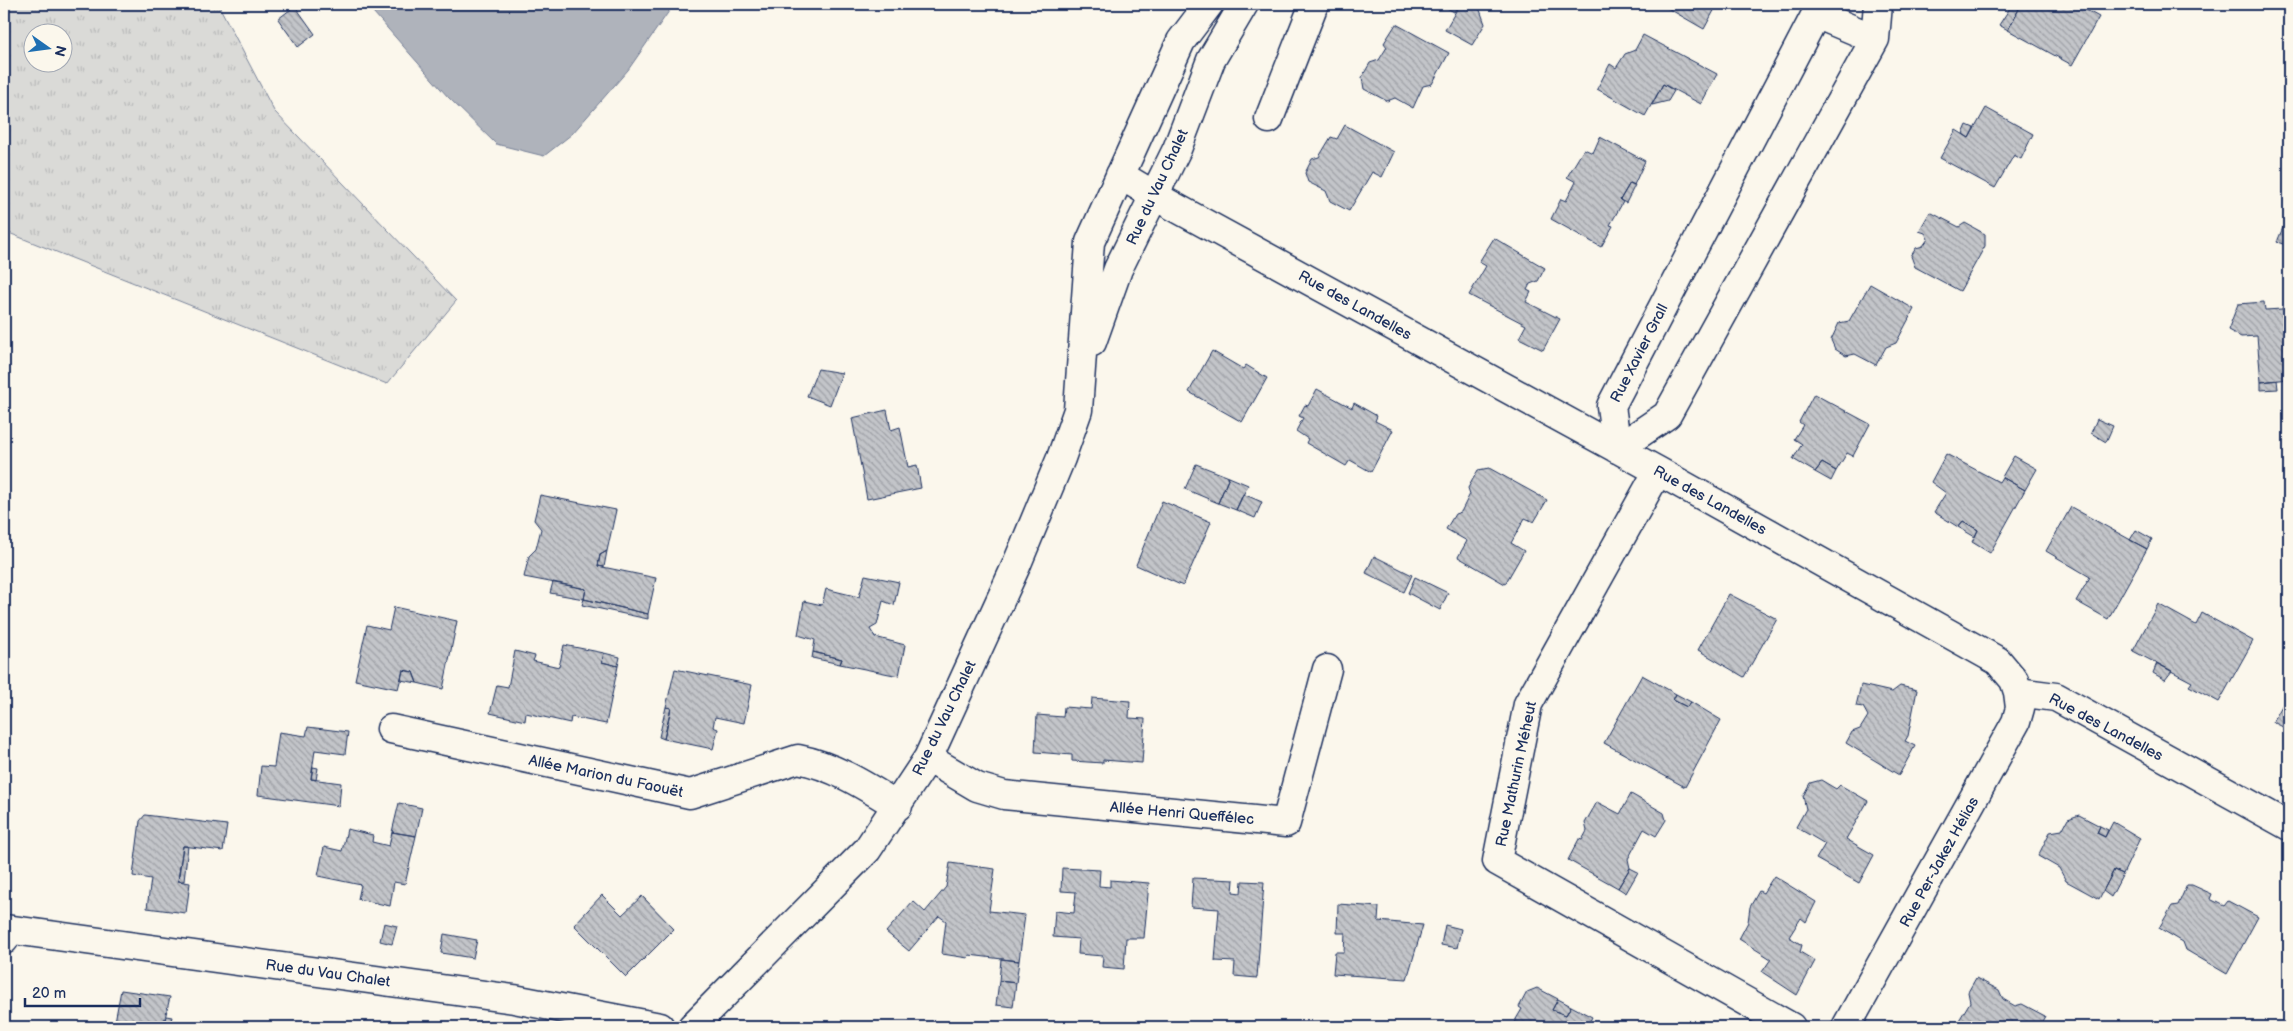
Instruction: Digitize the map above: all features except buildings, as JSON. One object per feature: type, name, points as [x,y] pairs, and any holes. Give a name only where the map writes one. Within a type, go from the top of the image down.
[{"type":"street","name":"Rue du Vau Chalet","points":[[692,1027],[867,850],[898,806],[928,758],[1016,566],[1078,410],[1090,242],[1181,41],[1209,4]]},
{"type":"street","name":"Rue du Vau Chalet","points":[[1081,374],[1118,269],[1177,149],[1211,60],[1244,4]]},
{"type":"street","points":[[1269,120],[1314,4]]},
{"type":"street","points":[[1617,449],[1667,416],[1875,39],[1878,4]]},
{"type":"street","name":"Rue Xavier Grall","points":[[1617,449],[1611,406],[1817,9],[1875,39]]},
{"type":"street","name":"Rue des Landelles","points":[[1120,175],[1658,471],[1998,661],[2014,680],[2018,692],[2056,697],[2289,826]]},
{"type":"street","name":"Rue Mathurin Méheut","points":[[1658,471],[1528,704],[1497,861],[1791,1027]]},
{"type":"street","name":"Allée Henri Queffélec","points":[[928,758],[977,786],[1016,798],[1286,823],[1327,669]]},
{"type":"street","name":"Rue Per-Jakez Hélias","points":[[1846,1027],[2016,722],[2020,708],[2018,692]]},
{"type":"street","name":"Allée Marion du Faouët","points":[[391,729],[690,794],[798,759],[834,770],[867,786],[898,806]]},
{"type":"street","name":"Rue du Vau Chalet","points":[[4,940],[6,929],[16,930],[514,999],[660,1027]]},
{"type":"green space","points":[[4,4],[218,4],[274,111],[456,301],[387,384],[4,231]]},
{"type":"shaded area","points":[[366,4],[674,4],[628,70],[572,134],[544,156],[496,144],[448,97]]}]
